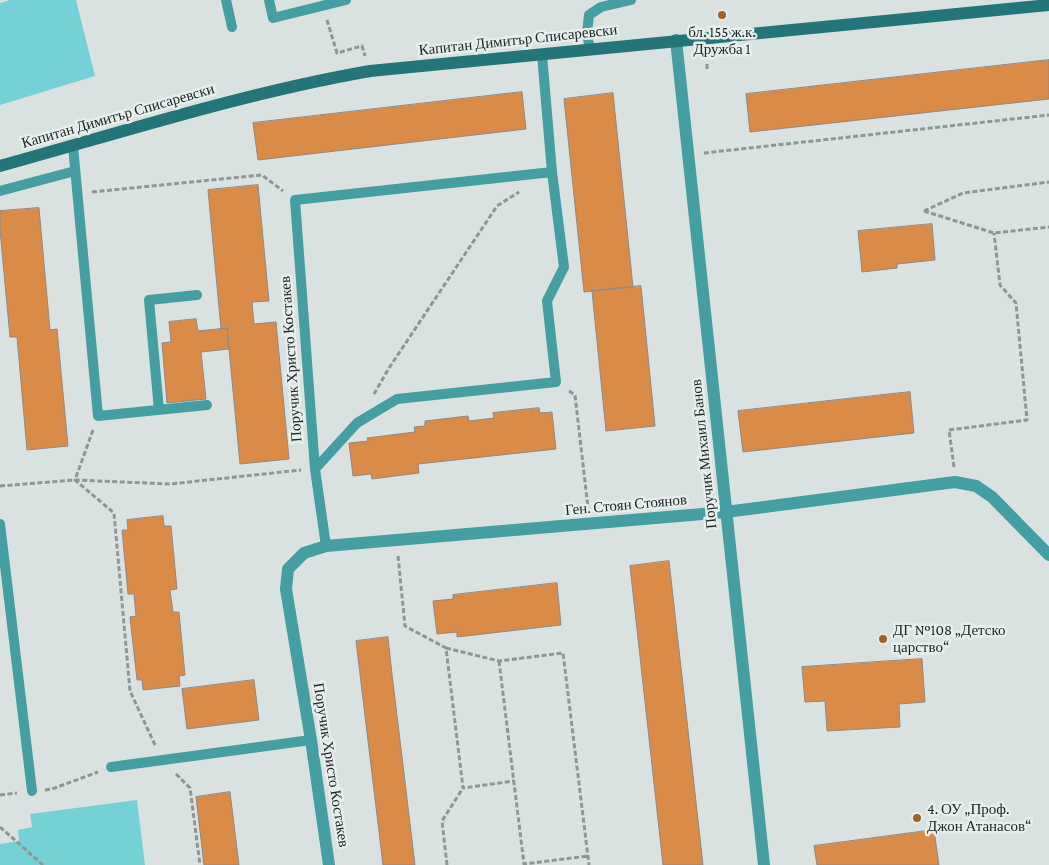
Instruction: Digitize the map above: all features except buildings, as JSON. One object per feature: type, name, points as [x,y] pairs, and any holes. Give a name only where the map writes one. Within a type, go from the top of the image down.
[{"type":"street","name":"Капитан Димитър Списаревски","points":[[0,166],[251,96],[319,80],[370,71],[1049,5]]},
{"type":"street","name":"Поручик Михаил Банов","points":[[676,40],[764,865]]},
{"type":"street","name":"Ген. Стоян Стоянов","points":[[326,546],[726,512],[955,482],[976,486],[992,497],[1049,555]]},
{"type":"street","name":"Поручик Христо Костакев","points":[[326,546],[304,553],[288,569],[286,589],[312,740],[329,865]]},
{"type":"lane","points":[[226,0],[232,27]]},
{"type":"lane","points":[[269,0],[273,18],[346,0]]},
{"type":"lane","points":[[590,50],[588,33],[589,15],[601,7],[631,0]]},
{"type":"lane","points":[[315,469],[357,423],[397,400],[556,382],[547,301],[564,267],[552,172],[542,55]]},
{"type":"lane","points":[[73,146],[98,416],[207,405]]},
{"type":"lane","points":[[0,192],[75,171]]},
{"type":"lane","points":[[295,200],[552,172]]},
{"type":"lane","name":"Поручик Христо Костакев","points":[[295,200],[315,469],[326,546]]},
{"type":"lane","points":[[159,410],[149,300],[197,295]]},
{"type":"lane","points":[[0,524],[32,791]]},
{"type":"lane","points":[[111,767],[312,740]]},
{"type":"path","points":[[328,20],[337,53],[362,46],[365,56]]},
{"type":"path","points":[[707,64],[707,69]]},
{"type":"path","points":[[688,155],[1049,116]]},
{"type":"path","points":[[77,193],[262,175],[295,200]]},
{"type":"path","points":[[1049,182],[963,193],[924,211],[994,234],[1049,227]]},
{"type":"path","points":[[357,423],[388,368],[497,206],[520,191]]},
{"type":"path","points":[[955,482],[949,430],[1027,420],[1016,302],[1000,285],[994,234]]},
{"type":"path","points":[[556,382],[575,395],[590,524]]},
{"type":"path","points":[[76,480],[98,416]]},
{"type":"path","points":[[0,486],[76,480],[170,484],[315,469]]},
{"type":"path","points":[[76,480],[114,513],[130,691],[162,760],[190,788],[200,865]]},
{"type":"path","points":[[396,540],[405,626],[446,648],[499,661],[563,653],[589,865]]},
{"type":"path","points":[[446,648],[463,788],[442,821],[447,865]]},
{"type":"path","points":[[499,661],[524,864],[588,856]]},
{"type":"path","points":[[0,795],[52,789],[111,767]]},
{"type":"path","points":[[463,788],[514,781]]},
{"type":"path","points":[[0,827],[42,865]]},
{"type":"shaded area","points":[[10,0],[76,0],[95,76],[0,105],[0,3]]},
{"type":"shaded area","points":[[137,800],[145,865],[0,865],[0,844],[19,841],[18,830],[32,827],[30,814]]},
{"type":"place","name":"бл. 155 ж.к. Дружба 1","points":[[722,15]]},
{"type":"place","name":"ДГ №108 „Детско царство“","points":[[883,639]]},
{"type":"place","name":"4. ОУ „Проф. Джон Атанасов“","points":[[917,818]]}]
